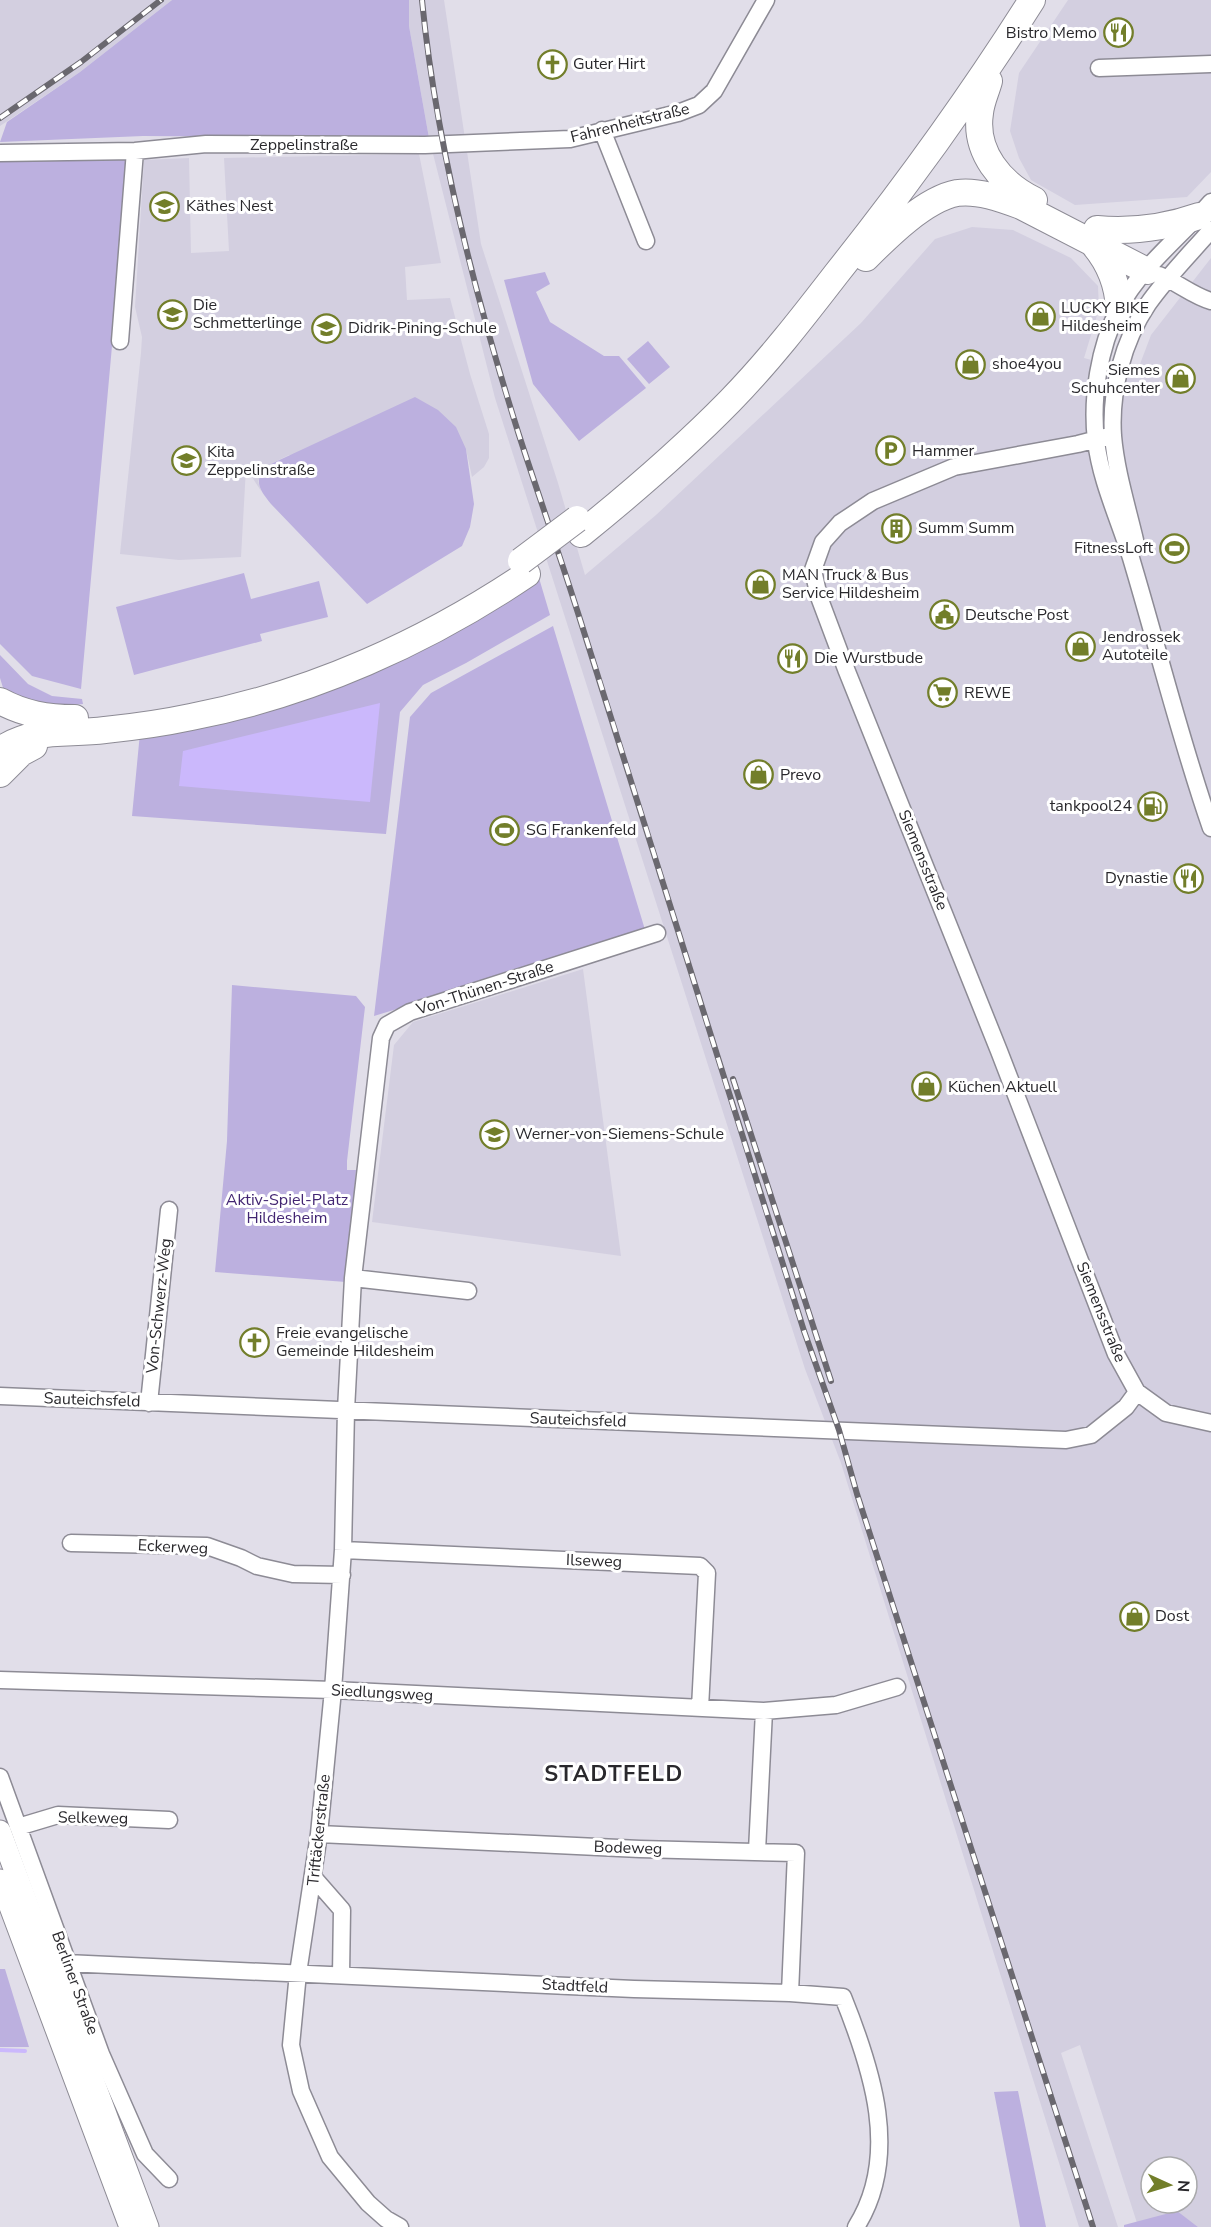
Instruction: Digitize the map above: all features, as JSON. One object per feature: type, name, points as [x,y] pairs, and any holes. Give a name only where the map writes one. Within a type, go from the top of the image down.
[{"type":"highway","points":[[0,774],[12,760],[30,748],[58,737],[191,717],[259,700],[325,678],[401,647],[470,610],[579,527],[632,474],[724,397],[744,375],[946,107],[1015,0]]},
{"type":"highway","points":[[780,346],[904,189],[1032,0]]},
{"type":"highway","points":[[1000,50],[979,115],[979,129],[990,163],[998,176],[1025,196],[1157,270]]},
{"type":"highway","points":[[744,375],[780,346],[887,237],[906,221],[944,197],[958,193],[973,193],[1003,200],[1094,236],[1152,228],[1207,216]]},
{"type":"highway","points":[[1094,236],[1111,270],[1119,309]]},
{"type":"highway","points":[[0,701],[35,715],[83,718],[144,711],[216,697],[320,665],[395,634],[524,567]]},
{"type":"highway","points":[[0,750],[13,741],[37,734],[83,732]]},
{"type":"main road","points":[[9,1829],[99,2095],[148,2227]]},
{"type":"main road","points":[[0,1880],[130,2227]]},
{"type":"main road","points":[[99,2095],[101,2054]]},
{"type":"street","name":"Fahrenheitstraße","points":[[472,143],[570,139],[678,113],[699,105],[719,83],[766,0]]},
{"type":"street","points":[[1099,68],[1211,64]]},
{"type":"street","points":[[602,130],[646,241]]},
{"type":"street","name":"Zeppelinstraße","points":[[0,153],[135,151],[206,144],[425,145],[472,143]]},
{"type":"street","points":[[120,341],[135,151]]},
{"type":"street","points":[[1207,216],[1157,270],[1132,288],[1119,309],[1104,350],[1095,403],[1096,440],[1103,480],[1131,559],[1177,722],[1211,828]]},
{"type":"street","points":[[1157,270],[1202,299],[1211,302]]},
{"type":"street","points":[[1157,270],[1146,308],[1122,358],[1114,397],[1113,435],[1138,557],[1156,612],[1163,669]]},
{"type":"street","name":"Siemensstraße","points":[[1113,435],[954,467],[873,501],[840,523],[823,542],[813,570],[819,597],[846,669],[1003,1060],[1116,1354],[1137,1392],[1166,1413],[1211,1423]]},
{"type":"street","name":"Von-Thünen-Straße","points":[[346,1410],[353,1278],[381,1038],[387,1025],[410,1012],[657,933]]},
{"type":"street","name":"Von-Schwerz-Weg","points":[[149,1403],[169,1209]]},
{"type":"street","points":[[353,1278],[468,1291]]},
{"type":"street","name":"Sauteichsfeld","points":[[0,1396],[1066,1440],[1091,1435],[1126,1407],[1137,1392]]},
{"type":"street","name":"Triftäckerstraße","points":[[346,1410],[342,1575],[333,1690],[320,1834],[298,1973],[291,2045],[301,2091],[330,2157],[368,2203],[389,2224]]},
{"type":"street","name":"Eckerweg","points":[[71,1543],[207,1546],[257,1566],[293,1574],[342,1575]]},
{"type":"street","name":"Ilseweg","points":[[343,1550],[700,1566],[707,1573],[700,1708]]},
{"type":"street","name":"Siedlungsweg","points":[[0,1680],[333,1690],[764,1711],[836,1706],[897,1687]]},
{"type":"street","points":[[757,1851],[764,1711]]},
{"type":"street","name":"Berliner Straße","points":[[0,1777],[9,1829],[66,1963],[101,2054],[146,2154],[169,2179]]},
{"type":"street","name":"Selkeweg","points":[[9,1829],[57,1815],[170,1820]]},
{"type":"street","name":"Bodeweg","points":[[320,1834],[640,1849],[796,1853],[790,1993]]},
{"type":"street","points":[[314,1878],[342,1910],[341,1975]]},
{"type":"street","name":"Stadtfeld","points":[[66,1963],[843,1997],[872,2083],[879,2126],[879,2164],[866,2212],[856,2227]]},
{"type":"shaded area","points":[[0,0],[172,0],[80,72],[0,126]]},
{"type":"shaded area","points":[[409,0],[444,0],[481,244],[558,483],[585,575],[656,515],[861,323],[935,239],[972,227],[1013,230],[1071,258],[1098,286],[1099,309],[1084,358],[1137,372],[1151,335],[1211,258],[1211,2227],[1198,2227],[1181,2215],[1199,2215],[1199,2155],[1139,2155],[1139,2215],[1166,2215],[1137,2223],[1080,2045],[1061,2053],[1118,2227],[1079,2227],[841,1463],[805,1369],[495,398],[429,138],[409,26]]},
{"type":"shaded area","points":[[1068,0],[1211,0],[1211,172],[1187,197],[1075,205],[1031,180],[1019,158],[1010,131],[1019,73]]},
{"type":"shaded area","name":"Didrik-Pining-Schule","points":[[419,154],[441,263],[405,267],[407,300],[450,298],[489,434],[489,458],[484,467],[472,477],[466,449],[289,455],[273,463],[258,481],[261,491],[246,468],[241,557],[179,560],[120,554],[142,337],[135,307],[144,160],[189,158],[191,253],[229,251],[224,158]]},
{"type":"shaded area","points":[[380,703],[370,802],[179,786],[183,751]]},
{"type":"shaded area","name":"Werner-von-Siemens-Schule","points":[[583,969],[621,1256],[372,1222],[394,1045],[413,1022]]},
{"type":"green space","points":[[172,0],[409,0],[409,26],[429,138],[143,136],[0,142],[7,122],[80,72]]},
{"type":"green space","points":[[129,158],[81,689],[32,676],[0,644],[0,161]]},
{"type":"green space","points":[[545,272],[550,284],[536,292],[550,322],[604,356],[619,356],[646,388],[579,441],[533,384],[504,280]]},
{"type":"green space","points":[[648,341],[670,367],[649,384],[627,359]]},
{"type":"green space","points":[[415,397],[438,410],[456,427],[466,449],[474,504],[470,527],[462,546],[367,604],[271,504],[262,492],[259,478],[273,463]]},
{"type":"green space","points":[[244,573],[251,599],[319,581],[328,617],[260,634],[262,641],[134,675],[116,607]]},
{"type":"green space","points":[[539,578],[550,615],[423,685],[400,712],[386,834],[132,816],[140,733],[335,687]]},
{"type":"green space","name":"SG Frankenfeld","points":[[553,626],[646,933],[374,1016],[410,717],[431,693]]},
{"type":"green space","points":[[0,655],[28,684],[52,696],[82,699],[83,704],[49,707],[4,691],[0,678]]},
{"type":"green space","name":"Aktiv-Spiel-Platz Hildesheim","points":[[232,985],[356,996],[365,1007],[347,1161],[347,1170],[356,1170],[346,1282],[215,1272],[227,1141]]},
{"type":"green space","points":[[0,1969],[5,1969],[29,2047],[0,2047]]},
{"type":"green space","points":[[1018,2091],[1046,2227],[1020,2227],[994,2092]]},
{"type":"green space","points":[[1162,2215],[1182,2215],[1198,2227],[1124,2227],[1124,2225]]},
{"type":"waterway","points":[[0,2050],[25,2051]]},
{"type":"railway","points":[[0,118],[81,62],[161,0]]},
{"type":"railway","points":[[422,0],[428,55],[447,165],[487,329],[804,1331],[839,1430],[857,1494],[1093,2227]]},
{"type":"railway","points":[[733,1079],[831,1381]]},
{"type":"place","name":"Bistro Memo","points":[[1118,33]]},
{"type":"place","name":"Guter Hirt","points":[[552,64]]},
{"type":"place","name":"Käthes Nest","points":[[165,206]]},
{"type":"place","name":"Die Schmetterlinge","points":[[172,314]]},
{"type":"place","name":"LUCKY BIKE Hildesheim","points":[[1040,317]]},
{"type":"place","name":"Didrik-Pining-Schule","points":[[327,328]]},
{"type":"place","name":"shoe4you","points":[[971,364]]},
{"type":"place","name":"Siemes Schuhcenter","points":[[1181,379]]},
{"type":"place","name":"Hammer","points":[[891,451]]},
{"type":"place","name":"Kita Zeppelinstraße","points":[[186,461]]},
{"type":"place","name":"Summ Summ","points":[[897,528]]},
{"type":"place","name":"FitnessLoft","points":[[1174,548]]},
{"type":"place","name":"MAN Truck & Bus Service Hildesheim","points":[[761,584]]},
{"type":"place","name":"Deutsche Post","points":[[944,615]]},
{"type":"place","name":"Jendrossek Autoteile","points":[[1081,646]]},
{"type":"place","name":"Die Wurstbude","points":[[793,658]]},
{"type":"place","name":"REWE","points":[[943,693]]},
{"type":"place","name":"Prevo","points":[[759,775]]},
{"type":"place","name":"tankpool24","points":[[1153,806]]},
{"type":"place","name":"SG Frankenfeld","points":[[505,830]]},
{"type":"place","name":"Dynastie","points":[[1189,878]]},
{"type":"place","name":"Küchen Aktuell","points":[[927,1087]]},
{"type":"place","name":"Werner-von-Siemens-Schule","points":[[494,1134]]},
{"type":"place","name":"Freie evangelische Gemeinde Hildesheim","points":[[255,1342]]},
{"type":"place","name":"Dost","points":[[1134,1616]]},
{"type":"district","name":"STADTFELD","points":[[614,1774]]}]
